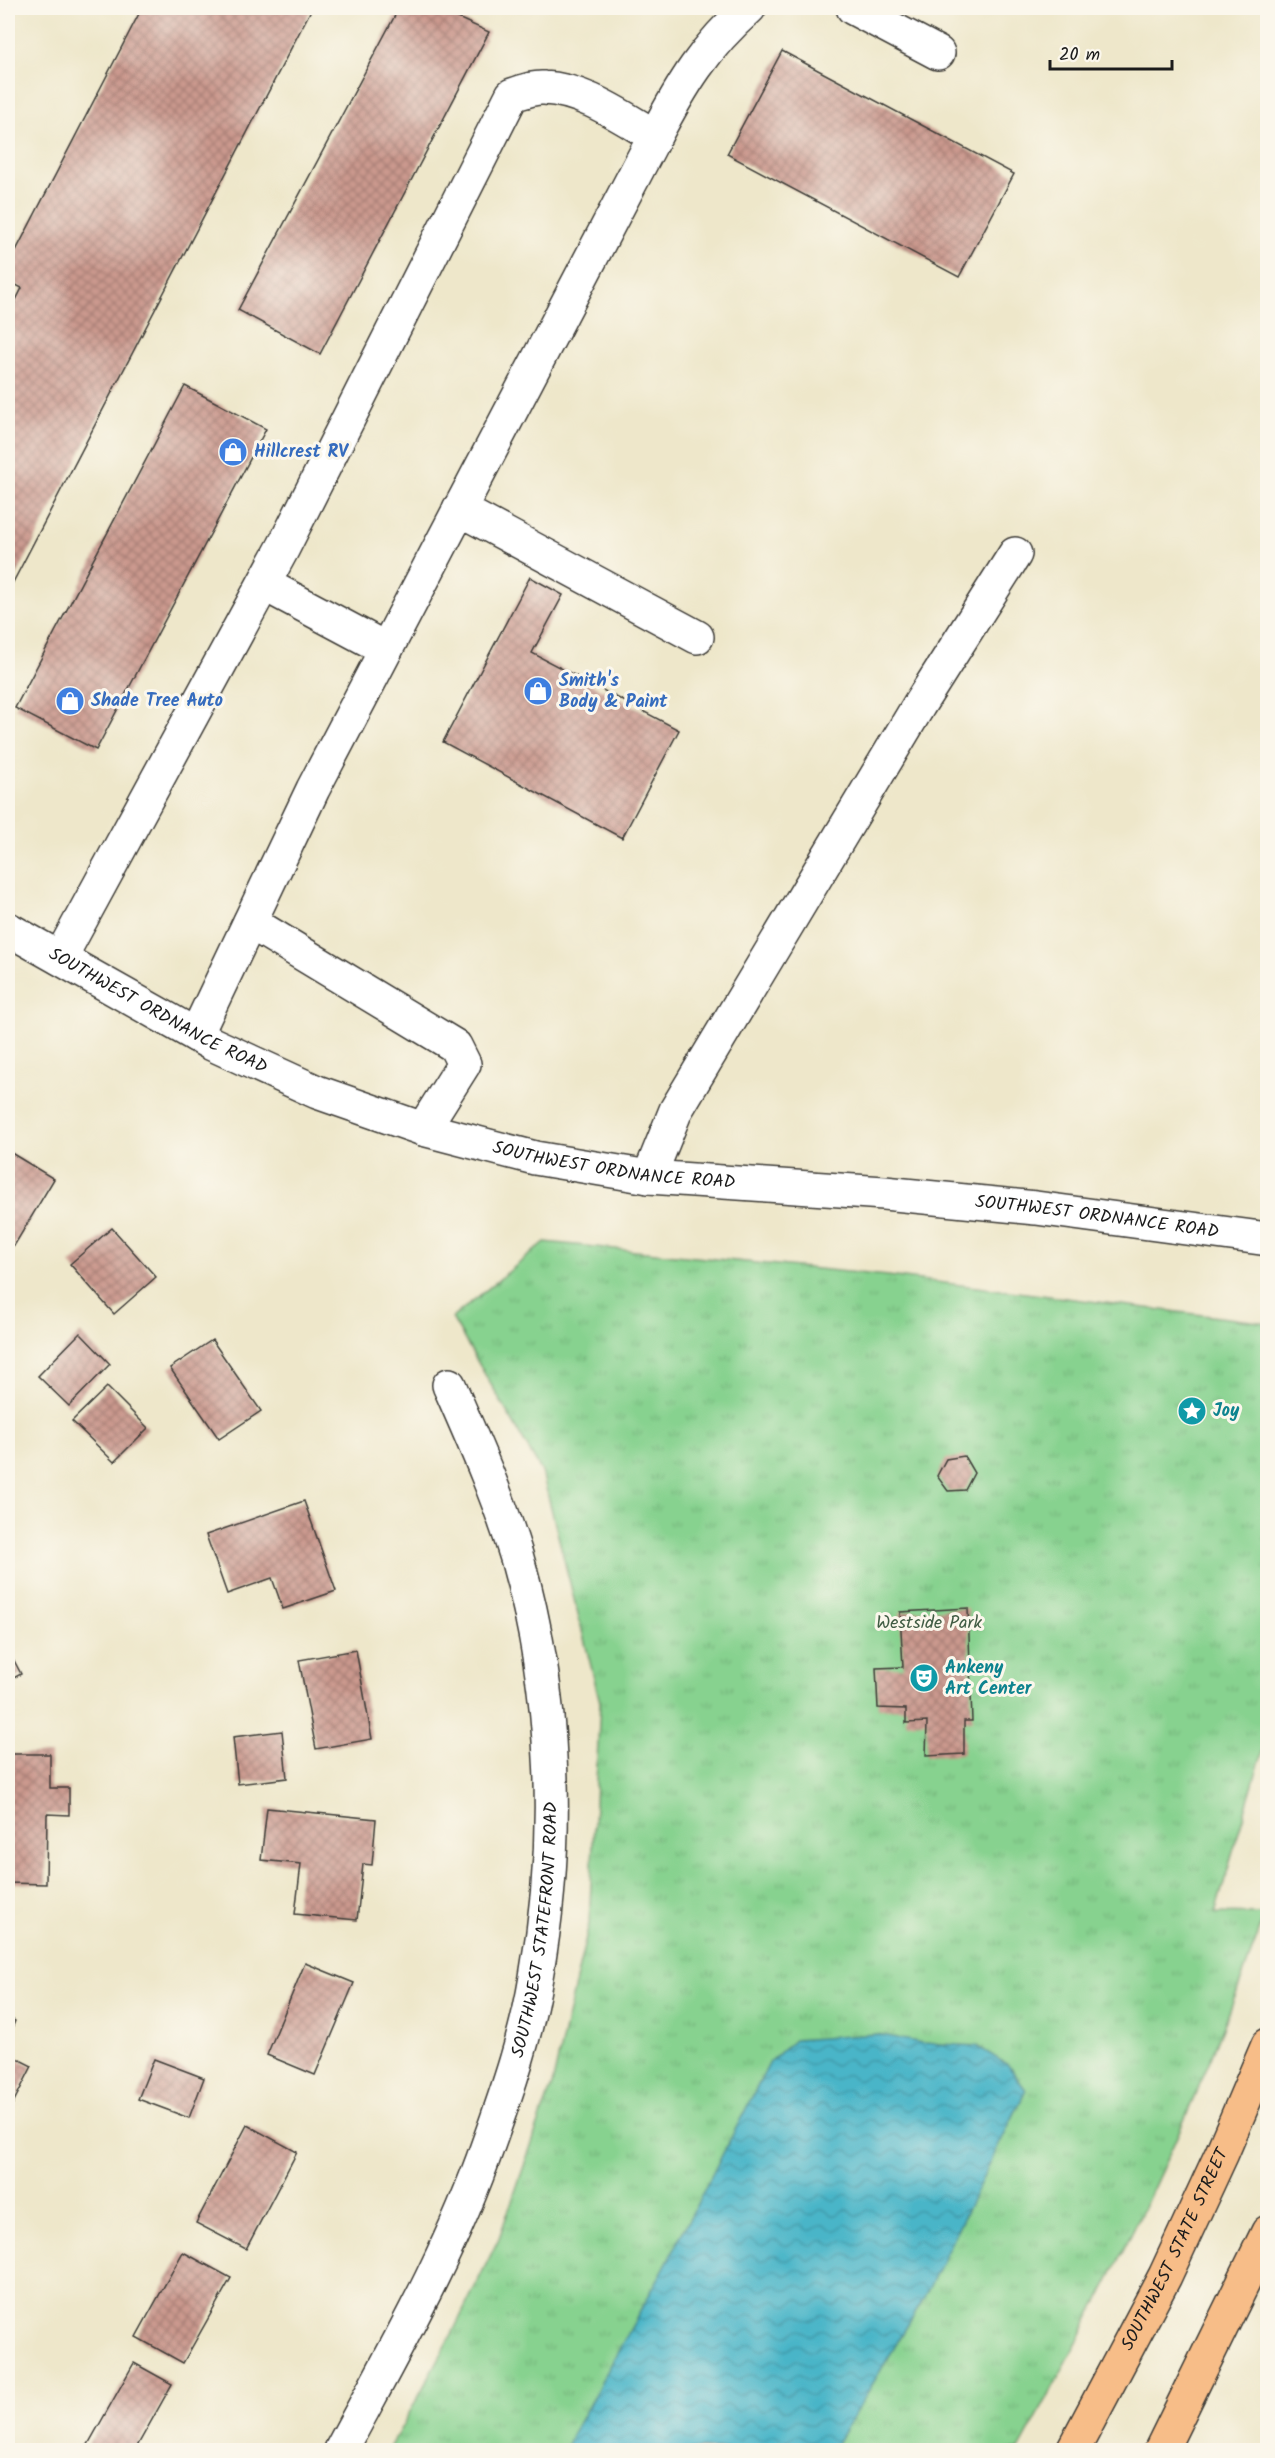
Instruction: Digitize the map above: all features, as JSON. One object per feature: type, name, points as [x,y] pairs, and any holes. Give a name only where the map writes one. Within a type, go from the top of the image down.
[{"type":"main road","name":"SOUTHWEST STATE STREET","points":[[1073,2451],[1165,2276],[1222,2153],[1268,2045]]},
{"type":"main road","points":[[1161,2451],[1268,2232]]},
{"type":"street","points":[[196,1035],[314,789],[655,136],[700,58],[722,32],[749,8]]},
{"type":"street","points":[[853,8],[938,53]]},
{"type":"street","points":[[60,958],[264,584],[512,95],[542,87],[561,90],[585,98],[655,136]]},
{"type":"street","points":[[459,509],[696,637]]},
{"type":"street","points":[[649,1177],[676,1110],[913,715],[1015,554]]},
{"type":"street","points":[[264,584],[386,649]]},
{"type":"street","points":[[250,922],[455,1046],[464,1064],[423,1129]]},
{"type":"street","name":"SOUTHWEST ORDNANCE ROAD","points":[[8,929],[196,1035],[317,1092],[423,1129],[535,1158],[649,1177],[884,1193],[1036,1208],[1268,1239]]},
{"type":"street","name":"SOUTHWEST STATEFRONT ROAD","points":[[341,2451],[413,2316],[487,2147],[536,1980],[548,1896],[552,1788],[548,1716],[536,1641],[517,1560],[494,1488],[448,1385]]},
{"type":"green space","name":"Westside Park","points":[[545,1242],[888,1276],[1267,1323],[1267,1736],[1215,1913],[1265,1914],[1213,2053],[1154,2188],[1089,2320],[1019,2450],[389,2450],[449,2340],[499,2238],[552,2085],[589,1924],[600,1702],[542,1472],[452,1318]]},
{"type":"water","points":[[877,2034],[922,2043],[977,2046],[1008,2065],[1026,2090],[924,2298],[833,2450],[564,2450],[664,2268],[770,2062],[794,2040]]},
{"type":"building","points":[[142,8],[312,8],[8,592],[8,316],[22,288],[8,281],[8,266]]},
{"type":"building","points":[[399,8],[436,8],[489,32],[320,354],[238,310]]},
{"type":"building","points":[[782,51],[1014,174],[959,277],[727,154]]},
{"type":"building","points":[[185,386],[266,429],[96,750],[15,708]]},
{"type":"building","name":"Smith's Body & Paint","points":[[530,577],[563,595],[532,653],[679,730],[622,838],[443,742]]},
{"type":"building","points":[[8,1151],[54,1179],[14,1246],[8,1242]]},
{"type":"building","points":[[112,1228],[156,1277],[114,1314],[70,1264]]},
{"type":"building","points":[[80,1333],[110,1364],[69,1406],[38,1376]]},
{"type":"building","points":[[212,1340],[261,1411],[219,1439],[170,1368]]},
{"type":"building","points":[[107,1387],[148,1428],[114,1462],[72,1421]]},
{"type":"building","points":[[964,1456],[974,1473],[965,1490],[948,1491],[937,1476],[946,1459]]},
{"type":"building","points":[[304,1501],[336,1591],[283,1609],[272,1578],[227,1594],[206,1535]]},
{"type":"building","name":"Ankeny Art Center","points":[[968,1608],[972,1721],[964,1721],[964,1754],[926,1756],[927,1722],[906,1723],[906,1709],[878,1708],[876,1668],[903,1667],[900,1612]]},
{"type":"building","points":[[8,1649],[21,1674],[8,1681]]},
{"type":"building","points":[[356,1650],[372,1739],[316,1749],[299,1660]]},
{"type":"building","points":[[282,1731],[287,1778],[238,1784],[233,1737]]},
{"type":"building","points":[[8,1754],[50,1754],[50,1788],[69,1788],[69,1815],[47,1814],[46,1884],[8,1883]]},
{"type":"building","points":[[267,1808],[376,1819],[372,1865],[363,1864],[357,1920],[295,1914],[301,1864],[261,1860]]},
{"type":"building","points":[[305,1963],[354,1983],[315,2075],[267,2055]]},
{"type":"building","points":[[8,2017],[15,2021],[8,2037]]},
{"type":"building","points":[[8,2054],[32,2066],[8,2113]]},
{"type":"building","points":[[154,2059],[204,2078],[189,2118],[138,2099]]},
{"type":"building","points":[[247,2125],[297,2152],[246,2249],[196,2223]]},
{"type":"building","points":[[183,2252],[231,2278],[183,2363],[136,2337]]},
{"type":"building","points":[[134,2363],[172,2384],[135,2450],[85,2450]]},
{"type":"place","name":"Hillcrest RV","points":[[233,452]]},
{"type":"place","name":"Smith's Body & Paint","points":[[538,691]]},
{"type":"place","name":"Shade Tree Auto","points":[[70,701]]},
{"type":"place","name":"Joy","points":[[1192,1411]]},
{"type":"place","name":"Ankeny Art Center","points":[[924,1678]]}]
